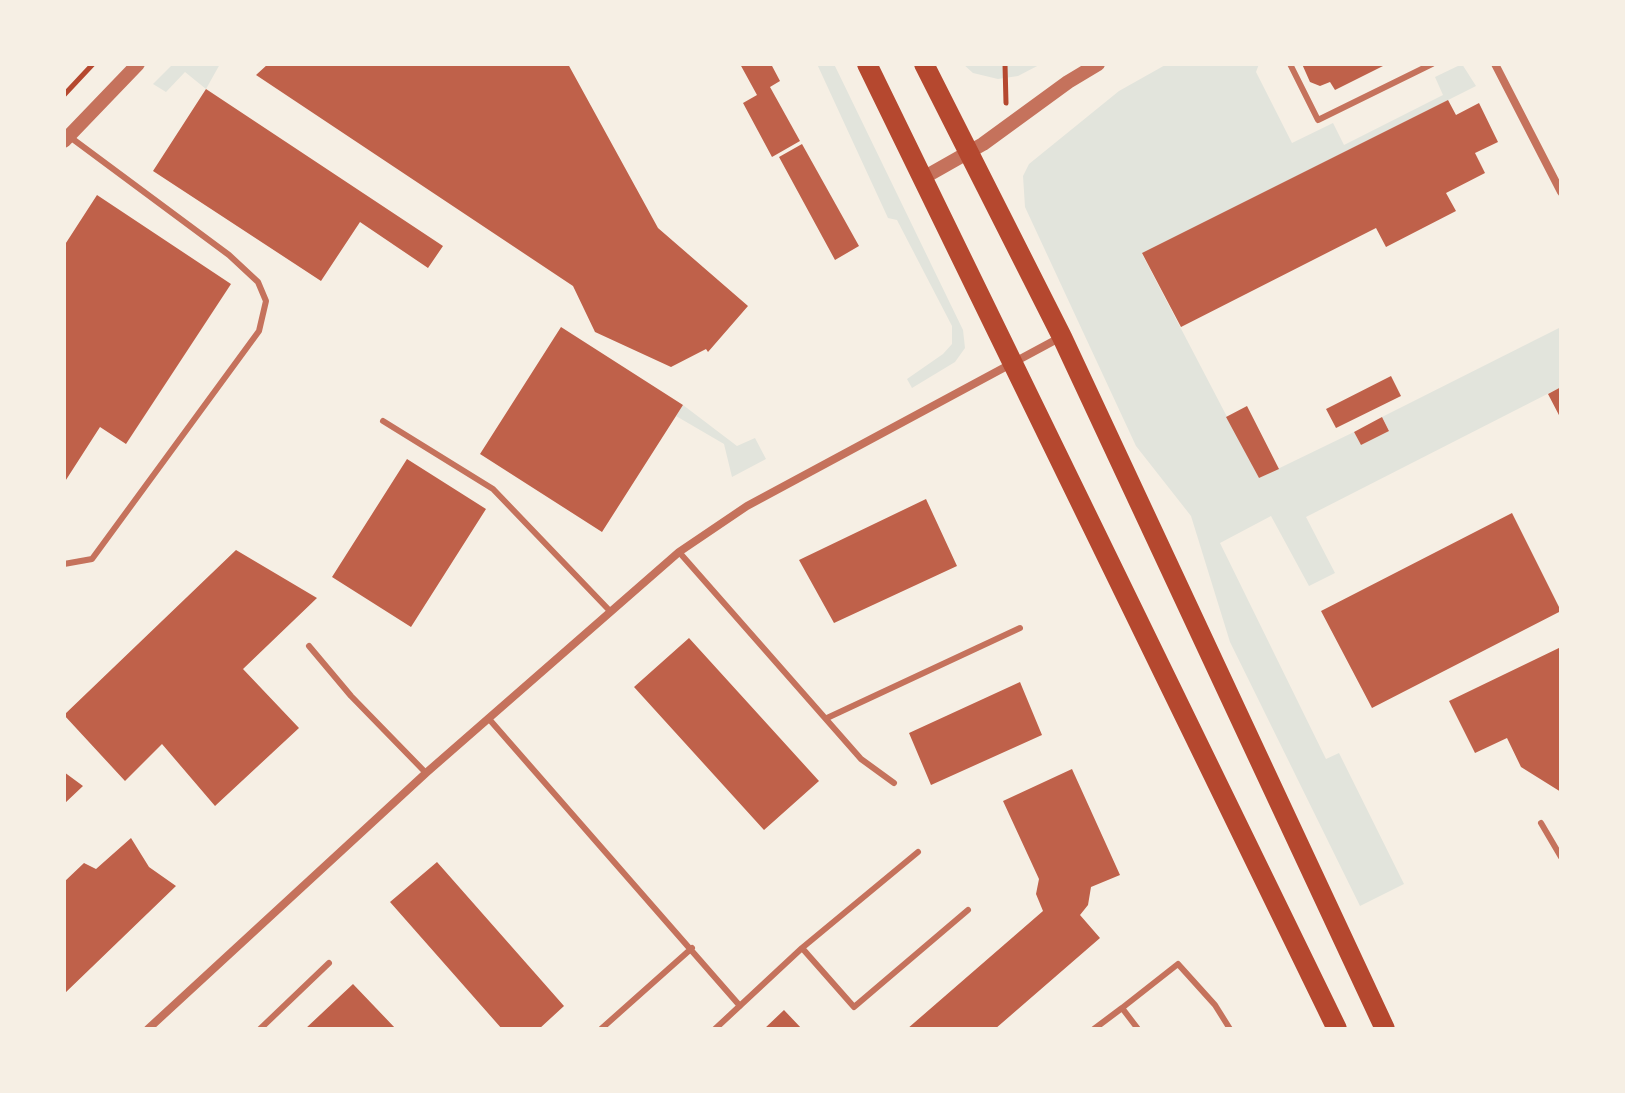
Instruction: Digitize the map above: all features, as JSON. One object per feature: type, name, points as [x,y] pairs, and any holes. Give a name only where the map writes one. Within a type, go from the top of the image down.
[{"type":"main road","points":[[867,64],[1337,1029]]},
{"type":"main road","points":[[924,64],[1062,337],[1385,1029]]},
{"type":"street","points":[[66,138],[138,64]]},
{"type":"street","points":[[923,178],[968,153],[1098,64]]},
{"type":"street","points":[[1495,64],[1561,192]]},
{"type":"street","points":[[148,1029],[426,773],[679,552],[747,506],[1062,337]]},
{"type":"lane","points":[[1290,64],[1318,120],[1432,64]]},
{"type":"lane","points":[[64,564],[92,559],[259,331],[266,301],[258,282],[229,255],[66,138]]},
{"type":"lane","points":[[383,421],[493,489],[609,610]]},
{"type":"lane","points":[[679,552],[861,759],[894,783]]},
{"type":"lane","points":[[827,718],[1020,628]]},
{"type":"lane","points":[[309,646],[351,696],[426,773]]},
{"type":"lane","points":[[489,719],[740,1006]]},
{"type":"lane","points":[[1541,823],[1561,857]]},
{"type":"lane","points":[[715,1029],[802,948],[918,852]]},
{"type":"lane","points":[[802,948],[854,1007],[968,910]]},
{"type":"lane","points":[[601,1029],[692,948]]},
{"type":"lane","points":[[260,1029],[329,963]]},
{"type":"lane","points":[[1094,1029],[1178,964],[1215,1005],[1230,1029]]},
{"type":"lane","points":[[1122,1008],[1138,1029]]},
{"type":"path","points":[[64,95],[93,64]]},
{"type":"path","points":[[1005,64],[1006,127]]},
{"type":"shaded area","points":[[173,64],[220,64],[206,89],[185,72],[166,92],[153,84]]},
{"type":"shaded area","points":[[817,64],[834,64],[963,330],[965,348],[955,362],[912,388],[907,379],[952,344],[952,326],[897,220],[888,218]]},
{"type":"shaded area","points":[[963,64],[1041,64],[1018,76],[998,79],[973,73]]},
{"type":"shaded area","points":[[1167,64],[1259,64],[1256,72],[1292,143],[1333,123],[1344,145],[1443,95],[1435,77],[1462,64],[1476,86],[1142,254],[1259,478],[1354,432],[1361,445],[1389,431],[1382,417],[1561,327],[1561,387],[1306,517],[1335,573],[1309,586],[1271,516],[1220,543],[1326,759],[1339,753],[1404,884],[1360,906],[1230,642],[1191,516],[1136,446],[1025,207],[1023,176],[1029,164],[1119,91]]},
{"type":"shaded area","points":[[683,405],[737,446],[755,438],[766,459],[732,477],[724,444],[676,416]]},
{"type":"building","points":[[268,64],[568,64],[658,228],[748,306],[708,352],[706,349],[671,367],[595,332],[573,286],[256,75]]},
{"type":"building","points":[[740,64],[771,64],[780,81],[770,87],[800,141],[772,157],[743,103],[757,95]]},
{"type":"building","points":[[1302,64],[1387,64],[1335,90],[1330,82],[1320,86],[1310,82]]},
{"type":"building","points":[[206,89],[443,246],[428,268],[360,222],[321,281],[153,171]]},
{"type":"building","points":[[1448,100],[1456,115],[1479,103],[1498,142],[1475,153],[1485,173],[1446,193],[1456,211],[1386,247],[1376,228],[1181,327],[1142,253]]},
{"type":"building","points":[[802,144],[859,246],[835,260],[779,157]]},
{"type":"building","points":[[97,195],[231,284],[126,444],[100,427],[64,483],[64,246]]},
{"type":"building","points":[[561,327],[683,405],[602,532],[480,454]]},
{"type":"building","points":[[1391,376],[1401,396],[1336,428],[1326,409]]},
{"type":"building","points":[[1561,387],[1561,419],[1548,394]]},
{"type":"building","points":[[1247,406],[1279,469],[1259,478],[1226,417]]},
{"type":"building","points":[[1382,417],[1389,431],[1361,445],[1354,432]]},
{"type":"building","points":[[407,459],[486,509],[411,627],[332,577]]},
{"type":"building","points":[[926,499],[957,566],[834,623],[799,560]]},
{"type":"building","points":[[1512,513],[1561,611],[1372,708],[1321,611]]},
{"type":"building","points":[[236,550],[317,598],[243,669],[299,728],[215,806],[162,744],[125,781],[64,715]]},
{"type":"building","points":[[689,638],[819,781],[764,830],[634,687]]},
{"type":"building","points":[[1561,647],[1561,792],[1521,767],[1507,738],[1475,753],[1449,701]]},
{"type":"building","points":[[1020,682],[1042,735],[931,785],[909,733]]},
{"type":"building","points":[[1072,769],[1120,875],[1091,887],[1088,905],[1080,915],[1100,938],[995,1029],[907,1029],[1043,911],[1036,894],[1039,879],[1003,801]]},
{"type":"building","points":[[64,772],[83,786],[64,804]]},
{"type":"building","points":[[131,838],[149,867],[176,886],[64,994],[64,882],[84,863],[96,869]]},
{"type":"building","points":[[437,862],[564,1006],[539,1029],[502,1029],[390,902]]},
{"type":"building","points":[[353,984],[396,1029],[305,1029]]},
{"type":"building","points":[[784,1010],[802,1029],[764,1029]]}]
